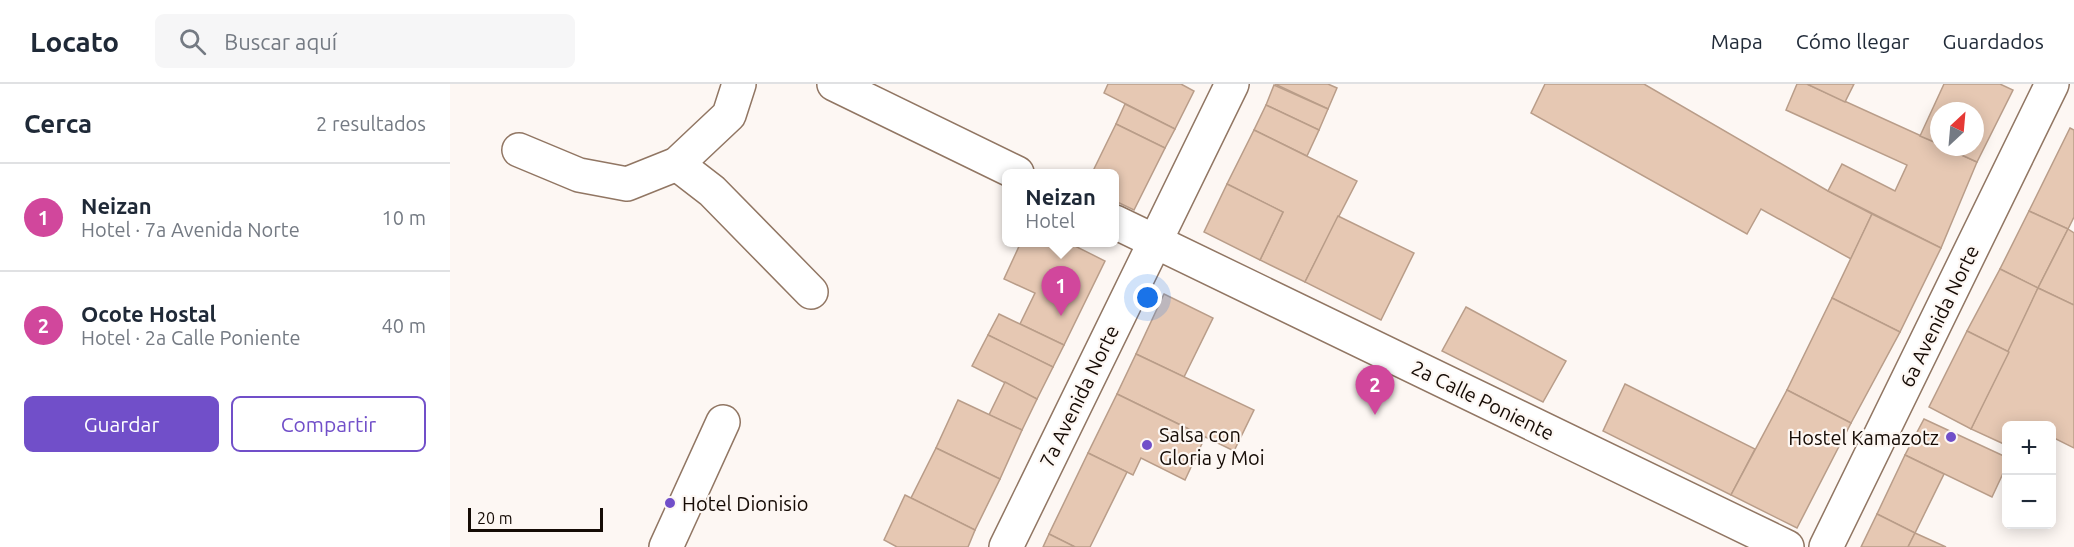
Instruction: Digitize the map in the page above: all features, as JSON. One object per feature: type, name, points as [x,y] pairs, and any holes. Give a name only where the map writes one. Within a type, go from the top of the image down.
[{"type":"street","points":[[519,150],[579,175],[627,184],[677,164],[729,115],[739,84]]},
{"type":"street","points":[[834,84],[1007,169]]},
{"type":"street","name":"7a Avenida Norte","points":[[1006,547],[1232,84]]},
{"type":"street","name":"6a Avenida Norte","points":[[1826,547],[2052,84]]},
{"type":"street","points":[[677,164],[712,191],[811,292]]},
{"type":"street","name":"2a Calle Poniente","points":[[1119,224],[1787,547]]},
{"type":"street","points":[[666,547],[723,422]]},
{"type":"building","points":[[1108,84],[1181,84],[1194,91],[1175,129],[1104,93]]},
{"type":"building","points":[[1275,84],[1328,84],[1337,88],[1328,109]]},
{"type":"building","points":[[1545,84],[1644,84],[1828,191],[1872,214],[1851,259],[1761,209],[1747,234],[1531,113]]},
{"type":"building","points":[[1797,84],[1807,84],[1930,140],[1930,156],[1964,156],[1977,162],[1941,248],[1828,191],[1842,164],[1895,191],[1907,165],[1786,110]]},
{"type":"building","points":[[1807,84],[1854,84],[1845,102]]},
{"type":"building","points":[[1944,84],[2000,84],[2013,90],[1984,148],[1984,102],[1936,102]]},
{"type":"building","points":[[1274,85],[1328,109],[1319,130],[1266,105]]},
{"type":"building","points":[[1125,104],[1175,129],[1165,148],[1116,124]]},
{"type":"building","points":[[1266,105],[1319,130],[1307,156],[1254,130]]},
{"type":"building","points":[[1930,114],[1930,140],[1920,136]]},
{"type":"building","points":[[1116,124],[1165,148],[1134,210],[1119,203],[1119,169],[1094,169]]},
{"type":"building","points":[[2070,128],[2074,130],[2074,217],[2068,229],[2029,211]]},
{"type":"building","points":[[1254,130],[1357,181],[1305,282],[1260,260],[1283,212],[1227,184]]},
{"type":"building","points":[[1964,156],[1980,156],[1977,162]]},
{"type":"building","points":[[1227,184],[1283,212],[1260,260],[1204,232]]},
{"type":"building","points":[[2029,211],[2068,229],[2038,288],[2000,269]]},
{"type":"building","points":[[1872,214],[1941,248],[1900,332],[1832,298]]},
{"type":"building","points":[[1338,216],[1414,253],[1381,320],[1305,282]]},
{"type":"building","points":[[2068,229],[2074,233],[2074,305],[2038,288]]},
{"type":"building","points":[[1019,247],[1077,247],[1105,261],[1064,345],[1020,324],[1035,293],[1004,279]]},
{"type":"building","points":[[2000,269],[2038,288],[2009,352],[1967,331]]},
{"type":"building","points":[[2038,288],[2074,305],[2074,448],[2056,439],[2056,421],[2002,421],[2002,443],[1971,429]]},
{"type":"building","points":[[1164,294],[1213,318],[1184,377],[1136,354]]},
{"type":"building","points":[[1832,298],[1900,332],[1851,423],[1787,390]]},
{"type":"building","points":[[1466,307],[1566,361],[1543,402],[1442,351]]},
{"type":"building","points":[[999,314],[1064,345],[1053,367],[988,335]]},
{"type":"building","points":[[1967,331],[2009,352],[1971,429],[1929,407]]},
{"type":"building","points":[[988,335],[1053,367],[1037,399],[972,366]]},
{"type":"building","points":[[1136,354],[1254,410],[1234,451],[1117,394]]},
{"type":"building","points":[[1005,382],[1037,399],[1022,430],[989,415]]},
{"type":"building","points":[[1625,384],[1755,449],[1731,495],[1603,431]]},
{"type":"building","points":[[1787,390],[1851,423],[1797,528],[1731,495]]},
{"type":"building","name":"Salsa con Gloria y Moi","points":[[1117,394],[1205,437],[1185,480],[1141,458],[1133,475],[1088,453]]},
{"type":"building","points":[[958,400],[1022,430],[1000,479],[936,448]]},
{"type":"building","points":[[1924,419],[2002,455],[2002,476],[1992,497],[1905,455]]},
{"type":"building","points":[[936,448],[1000,479],[975,530],[911,498]]},
{"type":"building","points":[[1088,453],[1127,472],[1090,547],[1075,547],[1049,534]]},
{"type":"building","points":[[1905,455],[1944,474],[1915,533],[1877,514]]},
{"type":"building","points":[[905,495],[975,530],[968,547],[897,547],[884,540]]},
{"type":"building","points":[[1877,514],[1915,533],[1908,547],[1861,547]]},
{"type":"building","points":[[1915,533],[1946,547],[1908,547]]},
{"type":"building","points":[[1049,534],[1075,547],[1043,547]]},
{"type":"place","name":"Neizan","points":[[1061,316]]},
{"type":"place","name":"Ocote Hostal","points":[[1375,415]]},
{"type":"place","name":"Hostel Kamazotz","points":[[1951,437]]},
{"type":"place","name":"Salsa con Gloria y Moi","points":[[1147,445]]},
{"type":"place","name":"Hotel Dionisio","points":[[670,503]]}]
